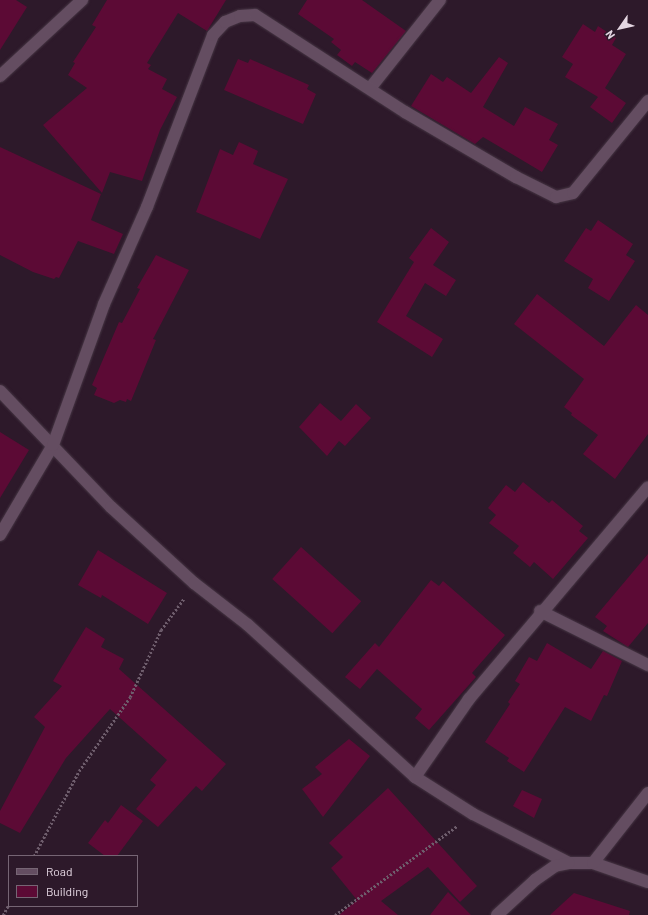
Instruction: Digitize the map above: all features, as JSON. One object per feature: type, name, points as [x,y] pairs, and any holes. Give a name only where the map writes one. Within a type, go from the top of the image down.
[{"type":"street","points":[[0,76],[82,0]]},
{"type":"street","points":[[371,87],[440,0]]},
{"type":"street","points":[[0,535],[53,445],[104,304],[147,207],[213,35],[225,22],[240,16],[255,15],[351,78],[371,87],[445,136],[556,197],[573,192],[648,101]]},
{"type":"street","points":[[0,392],[111,506],[194,583],[248,625],[415,777],[473,814],[569,863]]},
{"type":"street","points":[[415,777],[456,715],[540,611],[648,487]]},
{"type":"street","points":[[540,611],[648,665]]},
{"type":"street","points":[[593,863],[648,793]]},
{"type":"street","points":[[497,915],[540,876],[555,866],[569,863],[593,863],[648,882]]},
{"type":"path","points":[[35,855],[79,771],[130,697],[161,630],[194,583]]},
{"type":"path","points":[[335,915],[473,814]]},
{"type":"path","points":[[3,915],[8,906]]},
{"type":"building","points":[[0,0],[16,0],[27,7],[0,50]]},
{"type":"building","points":[[107,0],[226,0],[207,31],[178,13],[147,63],[151,65],[148,69],[167,79],[162,89],[177,97],[160,130],[142,181],[110,172],[102,193],[43,125],[87,88],[68,75],[75,63],[73,62],[96,27],[92,25]]},
{"type":"building","points":[[307,0],[362,0],[406,31],[372,73],[355,62],[352,66],[337,55],[341,50],[331,42],[334,39],[298,14]]},
{"type":"building","points":[[583,24],[595,32],[598,26],[616,38],[612,45],[626,54],[605,88],[626,103],[612,123],[590,107],[598,97],[565,77],[573,64],[562,57]]},
{"type":"building","points":[[499,57],[508,63],[483,107],[514,126],[525,107],[558,124],[549,140],[558,145],[542,172],[483,137],[475,144],[411,106],[431,74],[443,82],[447,77],[471,93]]},
{"type":"building","points":[[238,59],[248,63],[250,59],[309,85],[307,89],[316,94],[303,124],[224,90]]},
{"type":"building","points":[[239,142],[258,151],[253,164],[288,179],[260,239],[196,212],[220,149],[233,155]]},
{"type":"building","points":[[0,147],[101,194],[91,220],[123,234],[114,254],[78,241],[59,278],[56,277],[54,279],[33,272],[0,255]]},
{"type":"building","points":[[598,220],[633,244],[626,255],[635,261],[609,301],[588,288],[593,279],[564,261],[586,228],[591,231]]},
{"type":"building","points":[[431,228],[449,242],[433,265],[456,280],[446,296],[425,283],[406,316],[443,339],[432,357],[377,322],[414,262],[409,258]]},
{"type":"building","points":[[156,255],[189,270],[153,339],[156,340],[131,401],[127,399],[126,402],[120,400],[114,403],[94,395],[97,388],[92,385],[119,322],[122,323],[140,289],[137,288]]},
{"type":"building","points":[[537,294],[604,346],[636,305],[648,315],[648,434],[615,479],[583,454],[598,435],[571,415],[572,413],[564,407],[584,379],[514,324]]},
{"type":"building","points":[[320,403],[341,421],[356,404],[371,418],[345,446],[339,441],[327,456],[299,427]]},
{"type":"building","points":[[0,432],[29,450],[0,498]]},
{"type":"building","points":[[523,482],[549,503],[552,500],[583,526],[579,531],[588,538],[553,579],[534,562],[530,567],[513,553],[519,546],[489,523],[496,515],[488,508],[506,485],[515,492]]},
{"type":"building","points":[[301,547],[361,601],[332,633],[272,579]]},
{"type":"building","points":[[98,550],[167,593],[148,624],[102,595],[101,598],[78,585]]},
{"type":"building","points":[[648,554],[648,623],[628,647],[603,631],[607,626],[595,617]]},
{"type":"building","points":[[431,580],[439,586],[443,581],[505,635],[472,673],[476,677],[429,730],[415,718],[422,709],[377,669],[360,689],[345,677],[375,643],[379,647]]},
{"type":"building","points":[[86,627],[105,639],[101,647],[124,659],[119,669],[226,764],[202,791],[196,786],[158,827],[136,809],[156,785],[150,780],[167,760],[110,709],[66,758],[20,833],[0,823],[0,811],[45,727],[34,717],[62,686],[53,681]]},
{"type":"building","points":[[547,643],[591,669],[603,651],[622,661],[607,696],[604,695],[591,721],[565,707],[524,772],[507,761],[509,758],[485,742],[510,704],[508,702],[520,684],[515,681],[529,657],[537,661]]},
{"type":"building","points":[[349,739],[370,756],[323,817],[302,789],[322,774],[315,767]]},
{"type":"building","points":[[388,788],[477,886],[460,902],[428,867],[381,901],[398,915],[339,915],[357,900],[331,868],[343,857],[329,843]]},
{"type":"building","points":[[522,790],[542,799],[534,818],[513,806]]},
{"type":"building","points":[[121,805],[143,821],[118,855],[104,855],[88,843],[105,820],[108,823]]},
{"type":"building","points":[[448,892],[471,915],[430,915]]},
{"type":"building","points":[[574,893],[630,911],[629,915],[550,915]]}]
